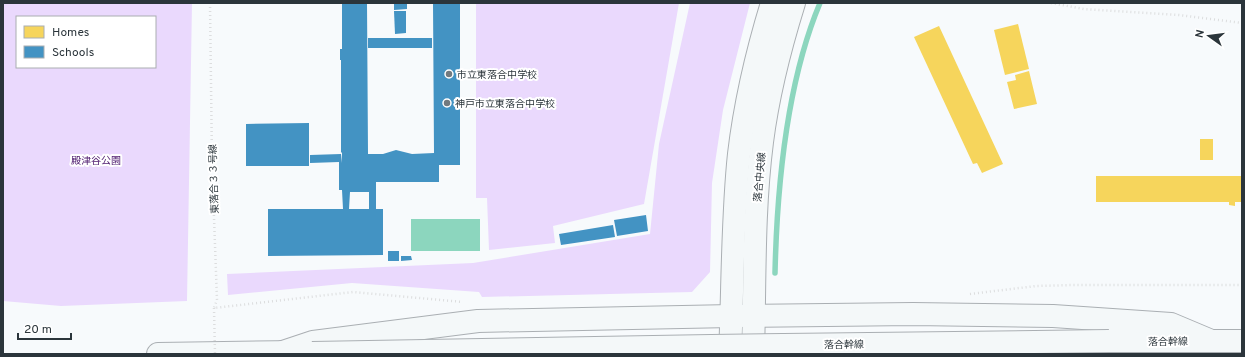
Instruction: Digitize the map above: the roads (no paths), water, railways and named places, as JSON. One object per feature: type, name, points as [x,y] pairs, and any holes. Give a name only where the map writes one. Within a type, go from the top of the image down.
[{"type":"street","points":[[730,354],[734,234],[739,155],[747,100],[772,3]]},
{"type":"street","name":"落合中央線","points":[[753,354],[756,219],[762,141],[777,65],[794,3]]},
{"type":"street","points":[[283,352],[313,342],[478,321],[732,316],[913,314],[1053,316],[1171,324],[1209,340]]},
{"type":"street","name":"落合幹線","points":[[158,354],[1209,340],[1242,341]]},
{"type":"waterway","points":[[775,273],[781,170],[791,101],[808,34],[820,3]]},
{"type":"place","name":"市立東落合中学校","points":[[449,74]]},
{"type":"place","name":"神戸市立東落合中学校","points":[[447,103]]},
{"type":"park label","name":"殿津谷公園","points":[[96,160]]}]
